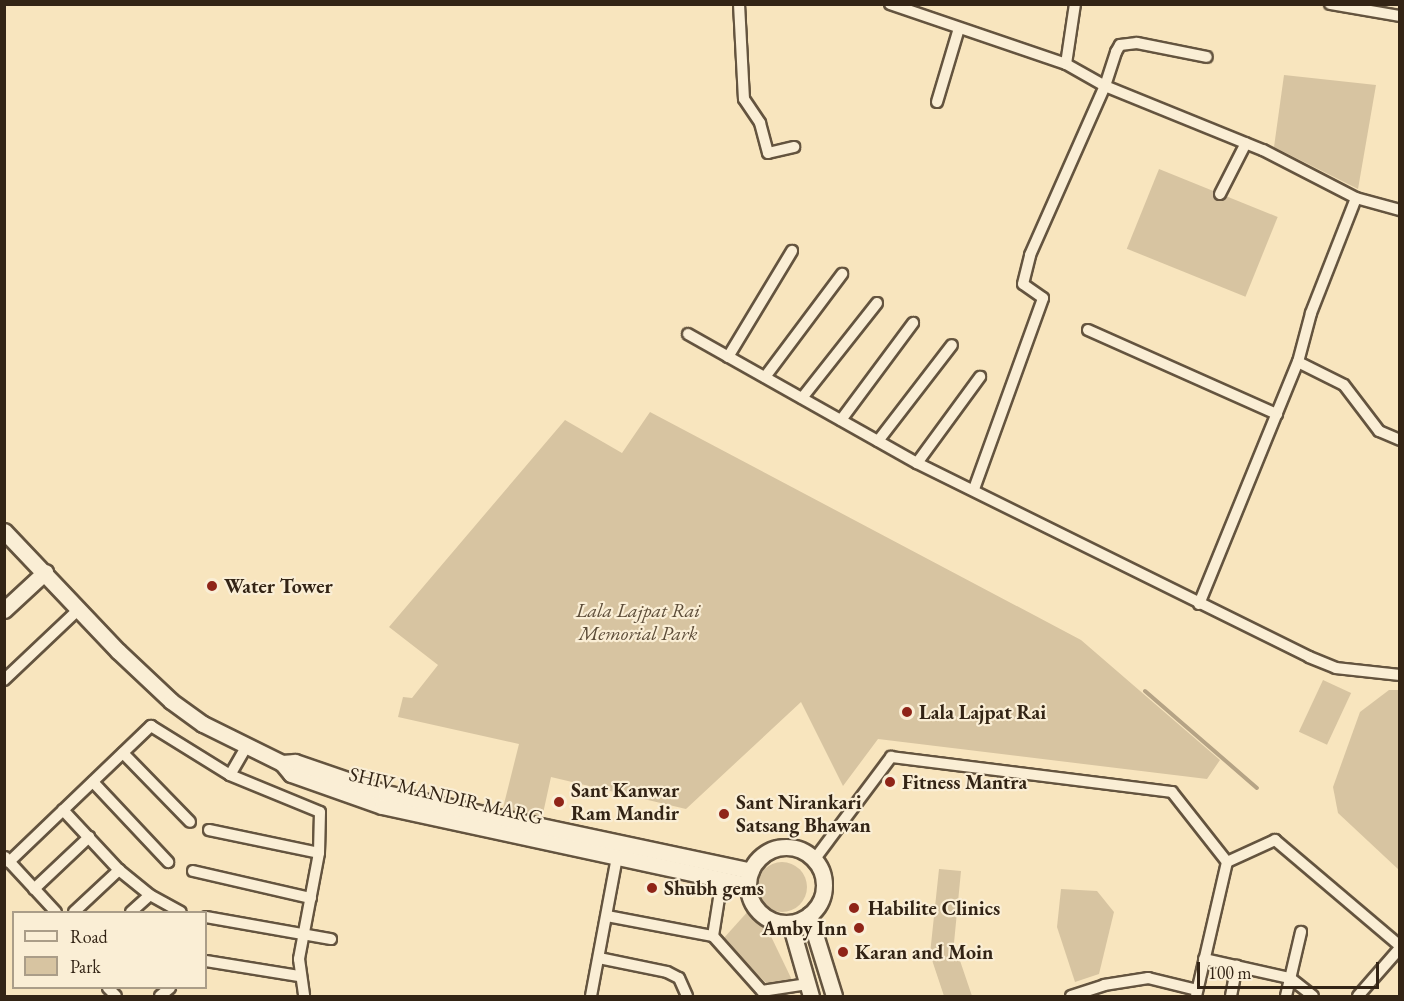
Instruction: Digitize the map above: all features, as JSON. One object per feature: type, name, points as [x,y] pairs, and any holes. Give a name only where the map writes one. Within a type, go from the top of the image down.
[{"type":"street","points":[[739,4],[744,99],[760,123],[768,153],[794,147]]},
{"type":"street","points":[[890,4],[1066,64],[1105,86],[1246,143],[1356,198],[1398,208]]},
{"type":"street","points":[[1066,64],[1075,4]]},
{"type":"street","points":[[1330,4],[1400,16]]},
{"type":"street","points":[[937,102],[958,28]]},
{"type":"street","points":[[974,489],[1043,298],[1023,284],[1030,255],[1105,86],[1116,52],[1127,44],[1207,57]]},
{"type":"street","points":[[1220,194],[1246,143]]},
{"type":"street","points":[[1199,604],[1298,362],[1311,313],[1356,198]]},
{"type":"street","points":[[728,357],[792,251]]},
{"type":"street","points":[[765,377],[842,274]]},
{"type":"street","points":[[802,398],[877,303]]},
{"type":"street","points":[[841,420],[913,323]]},
{"type":"street","points":[[1089,330],[1277,414]]},
{"type":"street","points":[[688,334],[917,463],[974,489],[1199,604],[1336,668],[1400,675]]},
{"type":"street","points":[[878,441],[952,345]]},
{"type":"street","points":[[1298,362],[1344,385],[1386,437],[1400,440]]},
{"type":"street","points":[[917,463],[980,376]]},
{"type":"street","name":"SHIV MANDIR MARG","points":[[4,531],[171,701],[246,747],[282,763],[291,774],[382,806],[722,879],[749,878]]},
{"type":"street","points":[[4,610],[45,572]]},
{"type":"street","points":[[4,680],[79,609]]},
{"type":"street","points":[[55,911],[7,859],[63,810],[151,726],[230,775],[320,812],[319,853],[304,937],[300,976],[304,996]]},
{"type":"street","points":[[230,775],[246,747]]},
{"type":"street","points":[[123,753],[190,822]]},
{"type":"street","points":[[814,860],[891,757],[1172,792],[1227,862]]},
{"type":"street","name":"SHIV MANDIR MARG","points":[[282,763],[295,762],[386,793],[749,878]]},
{"type":"street","points":[[93,782],[168,862]]},
{"type":"street","points":[[63,810],[119,870],[150,895],[180,911]]},
{"type":"street","points":[[209,830],[319,853]]},
{"type":"street","points":[[34,889],[89,837]]},
{"type":"street","points":[[1227,862],[1275,840],[1400,947],[1358,996]]},
{"type":"street","points":[[780,848],[798,850],[814,860],[822,875],[824,890],[809,915],[790,923],[770,920],[760,913],[749,878],[762,856],[780,848]]},
{"type":"street","points":[[591,996],[617,857]]},
{"type":"street","points":[[1071,996],[1104,985],[1148,978],[1196,993],[1227,862]]},
{"type":"street","points":[[75,911],[119,870]]},
{"type":"street","points":[[193,871],[311,898]]},
{"type":"street","points":[[713,936],[722,879]]},
{"type":"street","points":[[132,911],[150,895]]},
{"type":"street","points":[[606,915],[713,936],[758,994],[809,990],[790,923]]},
{"type":"street","points":[[809,915],[834,996]]},
{"type":"street","points":[[207,917],[304,937],[332,939]]},
{"type":"street","points":[[1286,996],[1300,932]]},
{"type":"street","points":[[599,958],[667,972],[679,978],[687,996]]},
{"type":"street","points":[[1204,958],[1290,978],[1313,996]]},
{"type":"street","points":[[207,961],[300,976]]},
{"type":"street","points":[[1231,996],[1237,966]]},
{"type":"green space","points":[[1284,75],[1376,85],[1358,189],[1274,147]]},
{"type":"green space","points":[[1159,169],[1278,217],[1245,297],[1127,249]]},
{"type":"green space","name":"Lala Lajpat Rai Memorial Park","points":[[650,412],[1081,640],[1220,760],[1207,779],[878,739],[843,786],[801,702],[686,809],[551,777],[542,818],[503,808],[519,744],[398,717],[403,697],[412,698],[438,665],[389,627],[565,420],[622,453]]},
{"type":"green space","points":[[1323,680],[1351,693],[1327,745],[1299,732]]},
{"type":"green space","points":[[1389,690],[1399,690],[1399,870],[1338,813],[1333,787],[1360,712]]},
{"type":"green space","points":[[777,862],[787,862],[800,869],[807,882],[807,892],[800,905],[787,912],[777,912],[768,908],[761,901],[757,892],[757,882],[761,873],[768,866]]},
{"type":"green space","points":[[939,869],[961,871],[954,943],[972,996],[944,996],[930,954]]},
{"type":"green space","points":[[1061,889],[1097,891],[1114,912],[1099,974],[1075,982],[1057,927]]},
{"type":"green space","points":[[750,909],[766,926],[792,980],[771,988],[723,939]]},
{"type":"waterway","points":[[1145,691],[1257,788]]},
{"type":"place","name":"Water Tower","points":[[212,586]]},
{"type":"place","name":"Lala Lajpat Rai","points":[[907,712]]},
{"type":"place","name":"Fitness Mantra","points":[[890,782]]},
{"type":"place","name":"Sant Kanwar Ram Mandir","points":[[559,802]]},
{"type":"place","name":"Sant Nirankari Satsang Bhawan","points":[[724,814]]},
{"type":"place","name":"Shubh gems","points":[[652,888]]},
{"type":"place","name":"Habilite Clinics","points":[[854,908]]},
{"type":"place","name":"Amby Inn","points":[[859,928]]},
{"type":"place","name":"Karan and Moin","points":[[843,952]]}]
